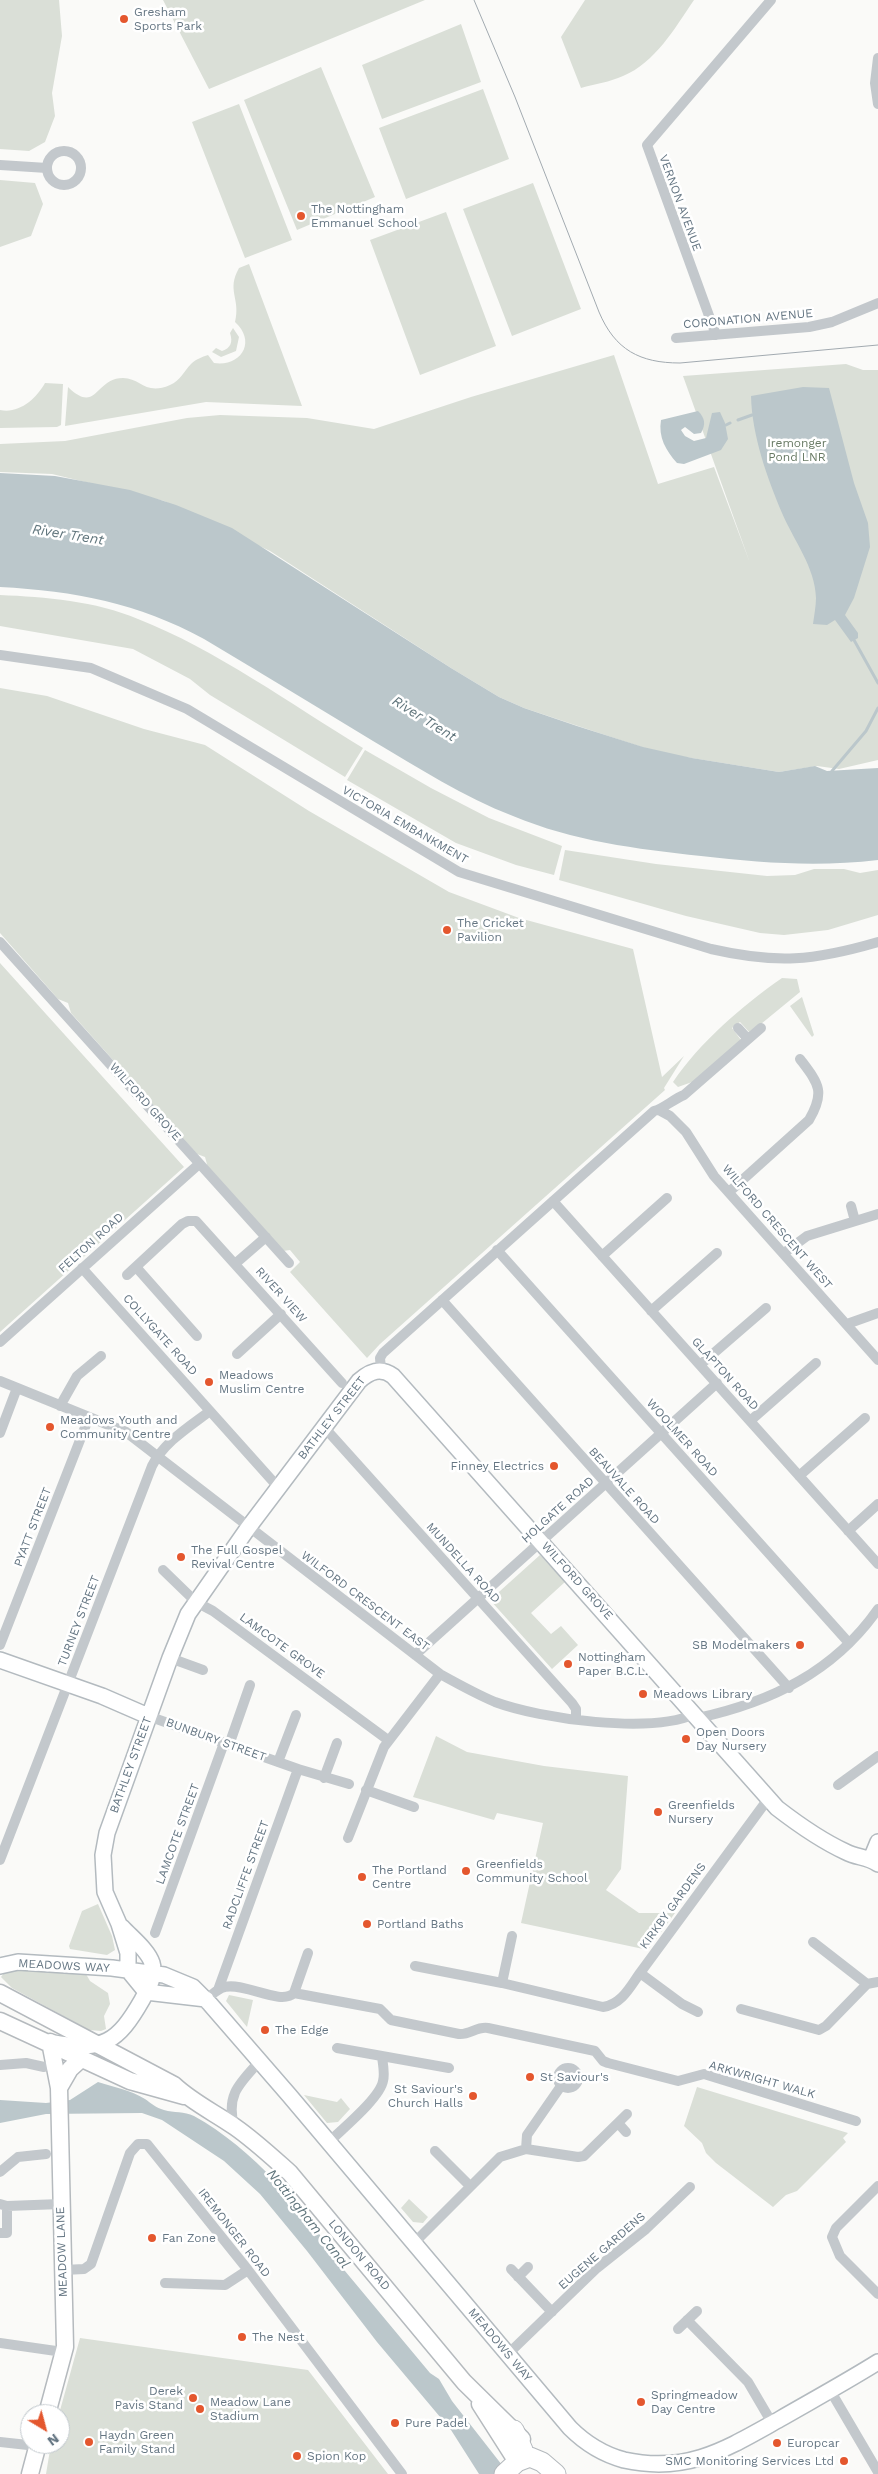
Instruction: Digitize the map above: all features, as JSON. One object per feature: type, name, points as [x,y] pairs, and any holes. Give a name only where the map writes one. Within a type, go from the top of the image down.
[{"type":"highway","points":[[514,2430],[523,2450],[515,2470]]},
{"type":"highway","points":[[515,2470],[530,2457],[549,2468]]},
{"type":"main road","name":"LONDON ROAD","points":[[0,1993],[174,2085],[186,2097],[234,2127],[290,2173],[472,2391],[514,2430],[549,2468]]},
{"type":"main road","name":"LONDON ROAD","points":[[0,2021],[50,2042],[81,2059],[130,2081],[170,2094],[186,2097]]},
{"type":"main road","name":"MEADOW LANE","points":[[50,2042],[59,2088],[64,2270],[64,2352],[50,2404]]},
{"type":"main road","points":[[59,2088],[70,2069],[81,2059]]},
{"type":"main road","name":"LONDON ROAD","points":[[472,2391],[515,2470]]},
{"type":"main road","points":[[30,2474],[36,2454]]},
{"type":"street","name":"VERNON AVENUE","points":[[716,335],[647,145],[771,0]]},
{"type":"street","points":[[878,58],[875,83],[878,104]]},
{"type":"street","points":[[0,165],[47,168]]},
{"type":"street","name":"CORONATION AVENUE","points":[[676,338],[808,327],[832,322],[878,303]]},
{"type":"street","name":"VICTORIA EMBANKMENT","points":[[0,656],[91,668],[187,709],[459,872],[711,949],[752,958],[807,959],[878,942]]},
{"type":"street","name":"WILFORD GROVE","points":[[0,942],[289,1263]]},
{"type":"street","points":[[738,1028],[748,1039]]},
{"type":"street","name":"BATHLEY STREET","points":[[128,1964],[120,1924],[105,1892],[102,1855],[107,1833],[148,1716],[180,1631],[196,1602],[278,1486],[360,1381],[371,1372],[381,1370],[380,1358],[383,1352],[654,1111],[659,1110],[669,1101],[684,1095],[761,1028]]},
{"type":"street","points":[[729,1192],[809,1120],[816,1108],[819,1100],[817,1081],[800,1059]]},
{"type":"street","name":"WILFORD CRESCENT WEST","points":[[659,1110],[670,1116],[686,1132],[696,1144],[714,1176],[878,1360]]},
{"type":"street","name":"FELTON ROAD","points":[[0,1342],[200,1164]]},
{"type":"street","points":[[602,1256],[667,1198]]},
{"type":"street","name":"GLAPTON ROAD","points":[[553,1201],[878,1564]]},
{"type":"street","points":[[851,1206],[855,1221]]},
{"type":"street","points":[[784,1253],[807,1236],[878,1214]]},
{"type":"street","name":"RIVER VIEW","points":[[128,1274],[182,1224],[193,1220],[203,1226],[342,1383]]},
{"type":"street","name":"RIVER VIEW","points":[[236,1263],[266,1237]]},
{"type":"street","name":"WOOLMER ROAD","points":[[497,1250],[849,1643]]},
{"type":"street","points":[[651,1311],[717,1253]]},
{"type":"street","points":[[136,1267],[197,1336]]},
{"type":"street","name":"COLLYGATE ROAD","points":[[82,1268],[278,1486]]},
{"type":"street","name":"BEAUVALE ROAD","points":[[442,1300],[788,1688]]},
{"type":"street","points":[[700,1365],[766,1308]]},
{"type":"street","points":[[847,1324],[878,1313]]},
{"type":"street","points":[[237,1354],[281,1314]]},
{"type":"street","points":[[60,1406],[77,1376],[101,1356]]},
{"type":"street","points":[[750,1421],[816,1363]]},
{"type":"street","name":"WILFORD GROVE","points":[[381,1370],[394,1376],[697,1716],[768,1799],[802,1828],[815,1836],[850,1855],[874,1861]]},
{"type":"street","name":"WILFORD CRESCENT EAST","points":[[0,1381],[121,1430],[157,1455],[248,1528],[440,1674],[474,1693],[503,1704],[576,1719],[654,1723],[697,1716]]},
{"type":"street","name":"HOLGATE ROAD","points":[[415,1655],[717,1383]]},
{"type":"street","points":[[0,1434],[17,1388]]},
{"type":"street","name":"TURNEY STREET","points":[[0,1860],[157,1455],[210,1410]]},
{"type":"street","name":"PYATT STREET","points":[[0,1645],[89,1417]]},
{"type":"street","points":[[799,1476],[865,1418]]},
{"type":"street","name":"MUNDELLA ROAD","points":[[324,1427],[572,1703],[576,1709],[576,1719]]},
{"type":"street","points":[[848,1531],[878,1504]]},
{"type":"street","name":"LAMCOTE GROVE","points":[[163,1570],[196,1602],[213,1611],[388,1740]]},
{"type":"street","points":[[697,1716],[745,1707],[788,1688],[817,1670],[849,1643],[878,1609]]},
{"type":"street","points":[[170,1658],[203,1670]]},
{"type":"street","name":"BUNBURY STREET","points":[[0,1660],[68,1684],[148,1716],[324,1778],[349,1784]]},
{"type":"street","points":[[348,1838],[388,1740],[440,1674]]},
{"type":"street","name":"LAMCOTE STREET","points":[[155,1933],[250,1686]]},
{"type":"street","points":[[278,1762],[296,1715]]},
{"type":"street","points":[[324,1778],[338,1743]]},
{"type":"street","points":[[838,1785],[878,1756]]},
{"type":"street","name":"RADCLIFFE STREET","points":[[218,1990],[298,1769]]},
{"type":"street","points":[[366,1790],[414,1807]]},
{"type":"street","name":"KIRKBY GARDENS","points":[[415,1966],[502,1983],[603,2007],[609,2006],[624,1996],[768,1799]]},
{"type":"street","points":[[874,1861],[878,1842]]},
{"type":"street","name":"BATHLEY STREET","points":[[120,1924],[150,1958],[152,1973]]},
{"type":"street","points":[[502,1983],[512,1936]]},
{"type":"street","points":[[741,2009],[818,2030],[826,2026],[873,1983],[813,1942]]},
{"type":"street","points":[[294,1994],[308,1953]]},
{"type":"street","name":"MEADOWS WAY","points":[[0,1966],[18,1962],[128,1964],[152,1973],[180,1980],[193,1987],[206,1999],[329,2142],[580,2438],[596,2450],[640,2464],[672,2466],[690,2464],[726,2449],[878,2362]]},
{"type":"street","name":"MEADOWS WAY","points":[[128,1964],[146,1992]]},
{"type":"street","points":[[97,2044],[114,2038],[122,2031],[146,1992],[152,1973]]},
{"type":"street","points":[[640,1973],[682,2004],[698,2012]]},
{"type":"street","name":"ARKWRIGHT WALK","points":[[218,1990],[233,1986],[277,1997],[286,1998],[294,1994],[380,2009],[391,2020],[459,2034],[485,2027],[595,2051],[603,2061],[608,2063],[678,2081],[704,2074],[803,2100],[856,2122]]},
{"type":"street","points":[[146,1992],[206,1999],[218,1990]]},
{"type":"street","name":"LONDON ROAD","points":[[50,2042],[77,2047],[97,2044]]},
{"type":"street","points":[[337,2048],[449,2068]]},
{"type":"street","points":[[329,2142],[368,2104],[384,2081],[382,2057]]},
{"type":"street","points":[[234,2127],[230,2107],[232,2100],[241,2083],[259,2062]]},
{"type":"street","points":[[0,2065],[26,2063],[44,2067]]},
{"type":"street","points":[[526,2150],[527,2134],[561,2086]]},
{"type":"street","points":[[414,2243],[500,2157],[526,2150],[578,2157],[584,2156],[627,2114]]},
{"type":"street","points":[[618,2123],[626,2132]]},
{"type":"street","name":"IREMONGER ROAD","points":[[64,2270],[84,2269],[91,2264],[130,2153],[138,2144],[144,2143],[152,2148],[248,2270],[402,2474]]},
{"type":"street","points":[[435,2151],[470,2186]]},
{"type":"street","points":[[0,2172],[18,2156],[46,2154]]},
{"type":"street","points":[[436,2169],[444,2161]]},
{"type":"street","points":[[878,2186],[836,2228],[832,2237],[840,2256],[878,2294]]},
{"type":"street","name":"EUGENE GARDENS","points":[[508,2354],[597,2268],[646,2230],[690,2188]]},
{"type":"street","points":[[0,2233],[7,2233],[3,2205],[61,2204]]},
{"type":"street","points":[[528,2267],[514,2273],[552,2312]]},
{"type":"street","points":[[165,2283],[225,2285],[248,2270]]},
{"type":"street","points":[[678,2329],[697,2311]]},
{"type":"street","points":[[687,2320],[748,2382],[772,2423]]},
{"type":"street","points":[[0,2343],[64,2352]]},
{"type":"street","points":[[830,2390],[878,2472]]},
{"type":"street","points":[[0,2442],[20,2444]]},
{"type":"green space","points":[[0,0],[59,0],[62,36],[52,93],[55,116],[45,142],[29,151],[0,149]]},
{"type":"green space","points":[[163,0],[425,0],[209,89]]},
{"type":"green space","points":[[585,0],[694,0],[663,44],[645,63],[618,78],[581,88],[561,37]]},
{"type":"green space","points":[[461,24],[481,82],[382,119],[362,65]]},
{"type":"green space","points":[[321,67],[375,197],[297,230],[244,100]]},
{"type":"green space","points":[[483,89],[509,159],[406,199],[379,128]]},
{"type":"green space","points":[[239,104],[292,240],[245,258],[192,122]]},
{"type":"green space","points":[[0,180],[35,183],[43,204],[31,236],[0,247]]},
{"type":"green space","points":[[533,183],[581,309],[512,336],[463,209]]},
{"type":"green space","points":[[446,212],[496,346],[420,375],[370,240]]},
{"type":"green space","points":[[249,264],[302,406],[206,402],[65,426],[68,387],[78,395],[85,397],[96,393],[107,383],[123,378],[149,388],[162,388],[177,381],[191,364],[201,357],[208,355],[214,363],[224,363],[238,357],[243,352],[245,337],[235,322],[234,283],[239,268]]},
{"type":"green space","points":[[233,328],[239,337],[236,351],[221,357],[212,352],[216,348],[222,351],[225,350],[229,346],[231,342],[230,333]]},
{"type":"green space","name":"Iremonger Pond LNR","points":[[614,355],[658,484],[714,467],[750,563],[683,376],[846,364],[863,370],[878,370],[878,760],[839,769],[817,766],[779,772],[660,753],[599,733],[524,708],[499,697],[270,551],[164,501],[52,474],[0,472],[0,444],[65,441],[187,418],[220,415],[307,418],[374,429],[471,397]]},
{"type":"green space","points":[[45,383],[63,384],[61,425],[57,427],[0,428],[0,410],[14,410],[26,404],[37,395]]},
{"type":"green space","points":[[0,595],[35,597],[88,604],[122,613],[167,631],[253,679],[363,748],[345,777],[210,695],[190,679],[133,649],[0,626]]},
{"type":"green space","points":[[0,688],[47,696],[144,729],[205,745],[309,811],[449,892],[519,918],[633,949],[662,1077],[684,1056],[664,1088],[665,1090],[380,1344],[367,1358],[290,1272],[300,1262],[290,1250],[283,1251],[208,1168],[205,1157],[197,1154],[71,1013],[68,1003],[58,999],[0,933]]},
{"type":"green space","points":[[365,750],[431,788],[489,818],[562,846],[554,875],[516,865],[456,843],[347,780]]},
{"type":"green space","points":[[565,850],[656,864],[767,876],[795,875],[814,869],[844,869],[860,873],[878,870],[878,915],[828,930],[784,935],[760,933],[686,916],[559,880]]},
{"type":"green space","points":[[0,963],[184,1167],[0,1332]]},
{"type":"green space","points":[[782,978],[797,979],[800,992],[750,1033],[740,1022],[732,1028],[741,1040],[695,1081],[678,1087],[673,1082],[696,1053],[723,1025]]},
{"type":"green space","points":[[802,997],[814,1035],[812,1037],[790,1006]]},
{"type":"green space","points":[[540,1555],[565,1582],[531,1613],[551,1634],[561,1626],[578,1645],[552,1669],[490,1600]]},
{"type":"green space","points":[[436,1736],[467,1752],[544,1766],[628,1776],[621,1869],[606,1890],[639,1913],[675,1913],[648,1950],[521,1923],[543,1823],[497,1813],[494,1820],[413,1797]]},
{"type":"green space","points":[[98,1904],[112,1936],[115,1950],[107,1955],[70,1949],[69,1946],[82,1911]]},
{"type":"green space","points":[[8,1968],[86,1974],[90,1981],[108,1993],[110,2004],[104,2016],[106,2029],[101,2031],[89,2030],[12,1988],[1,1977]]},
{"type":"green space","points":[[229,1995],[253,2000],[247,2027],[226,2001]]},
{"type":"green space","points":[[697,2087],[848,2133],[843,2138],[846,2142],[797,2191],[786,2195],[773,2207],[716,2163],[706,2153],[702,2143],[684,2126]]},
{"type":"green space","points":[[304,2095],[337,2102],[341,2098],[350,2109],[338,2122],[327,2123]]},
{"type":"green space","points":[[409,2199],[428,2217],[423,2223],[413,2222],[401,2208]]},
{"type":"green space","name":"Meadow Lane Stadium","points":[[80,2338],[308,2370],[388,2474],[46,2474],[49,2454],[70,2454],[70,2404],[62,2404]]},
{"type":"water","points":[[803,387],[829,388],[854,483],[868,523],[870,547],[854,598],[845,615],[858,633],[858,638],[851,642],[835,620],[827,625],[813,624],[816,598],[812,576],[776,499],[761,456],[754,426],[751,396]]},
{"type":"water","points":[[698,411],[704,421],[701,433],[694,434],[685,427],[681,430],[685,436],[694,441],[706,438],[712,413],[720,412],[725,423],[728,439],[721,450],[684,464],[677,463],[669,454],[662,438],[661,420]]},
{"type":"water","name":"River Trent","points":[[0,473],[55,476],[130,490],[176,505],[232,528],[499,697],[524,708],[577,726],[643,747],[692,758],[779,772],[815,766],[827,771],[878,768],[878,860],[834,863],[745,861],[605,843],[536,825],[476,800],[442,782],[204,639],[155,616],[105,601],[80,596],[0,587]]},
{"type":"water","points":[[98,2082],[134,2093],[161,2109],[194,2116],[216,2129],[257,2163],[294,2202],[340,2265],[430,2373],[439,2379],[452,2401],[509,2474],[479,2474],[451,2430],[377,2342],[307,2251],[260,2194],[224,2161],[162,2120],[142,2113],[46,2114],[0,2123],[0,2100],[46,2103],[70,2100]]},
{"type":"waterway","points":[[738,420],[752,415]]},
{"type":"waterway","points":[[726,425],[730,423]]},
{"type":"waterway","points":[[854,640],[878,683]]},
{"type":"waterway","points":[[832,771],[866,731],[878,708]]},
{"type":"tram line","points":[[474,0],[515,97],[599,312],[605,325],[621,345],[641,357],[680,363],[878,345]]},
{"type":"place","name":"Gresham Sports Park","points":[[124,19]]},
{"type":"place","name":"The Nottingham Emmanuel School","points":[[301,216]]},
{"type":"place","name":"The Cricket Pavilion","points":[[447,930]]},
{"type":"place","name":"Meadows Muslim Centre","points":[[209,1382]]},
{"type":"place","name":"Meadows Youth and Community Centre","points":[[50,1427]]},
{"type":"place","name":"Finney Electrics","points":[[554,1466]]},
{"type":"place","name":"The Full Gospel Revival Centre","points":[[181,1557]]},
{"type":"place","name":"SB Modelmakers","points":[[800,1645]]},
{"type":"place","name":"Nottingham Paper B.C.L.","points":[[568,1664]]},
{"type":"place","name":"Meadows Library","points":[[643,1694]]},
{"type":"place","name":"Open Doors Day Nursery","points":[[686,1739]]},
{"type":"place","name":"Greenfields Nursery","points":[[658,1812]]},
{"type":"place","name":"Greenfields Community School","points":[[466,1871]]},
{"type":"place","name":"The Portland Centre","points":[[362,1877]]},
{"type":"place","name":"Portland Baths","points":[[367,1924]]},
{"type":"place","name":"The Edge","points":[[265,2030]]},
{"type":"place","name":"St Saviour's","points":[[530,2077]]},
{"type":"place","name":"St Saviour's Church Halls","points":[[473,2096]]},
{"type":"place","name":"Fan Zone","points":[[152,2238]]},
{"type":"place","name":"The Nest","points":[[242,2337]]},
{"type":"place","name":"Derek Pavis Stand","points":[[193,2398]]},
{"type":"place","name":"Springmeadow Day Centre","points":[[641,2402]]},
{"type":"place","name":"Meadow Lane Stadium","points":[[200,2409]]},
{"type":"place","name":"Pure Padel","points":[[395,2423]]},
{"type":"place","name":"Haydn Green Family Stand","points":[[89,2442]]},
{"type":"place","name":"Europcar","points":[[777,2443]]},
{"type":"place","name":"Spion Kop","points":[[297,2456]]},
{"type":"place","name":"SMC Monitoring Services Ltd","points":[[844,2461]]},
{"type":"water label","name":"Nottingham Canal","points":[[308,2219]]}]
